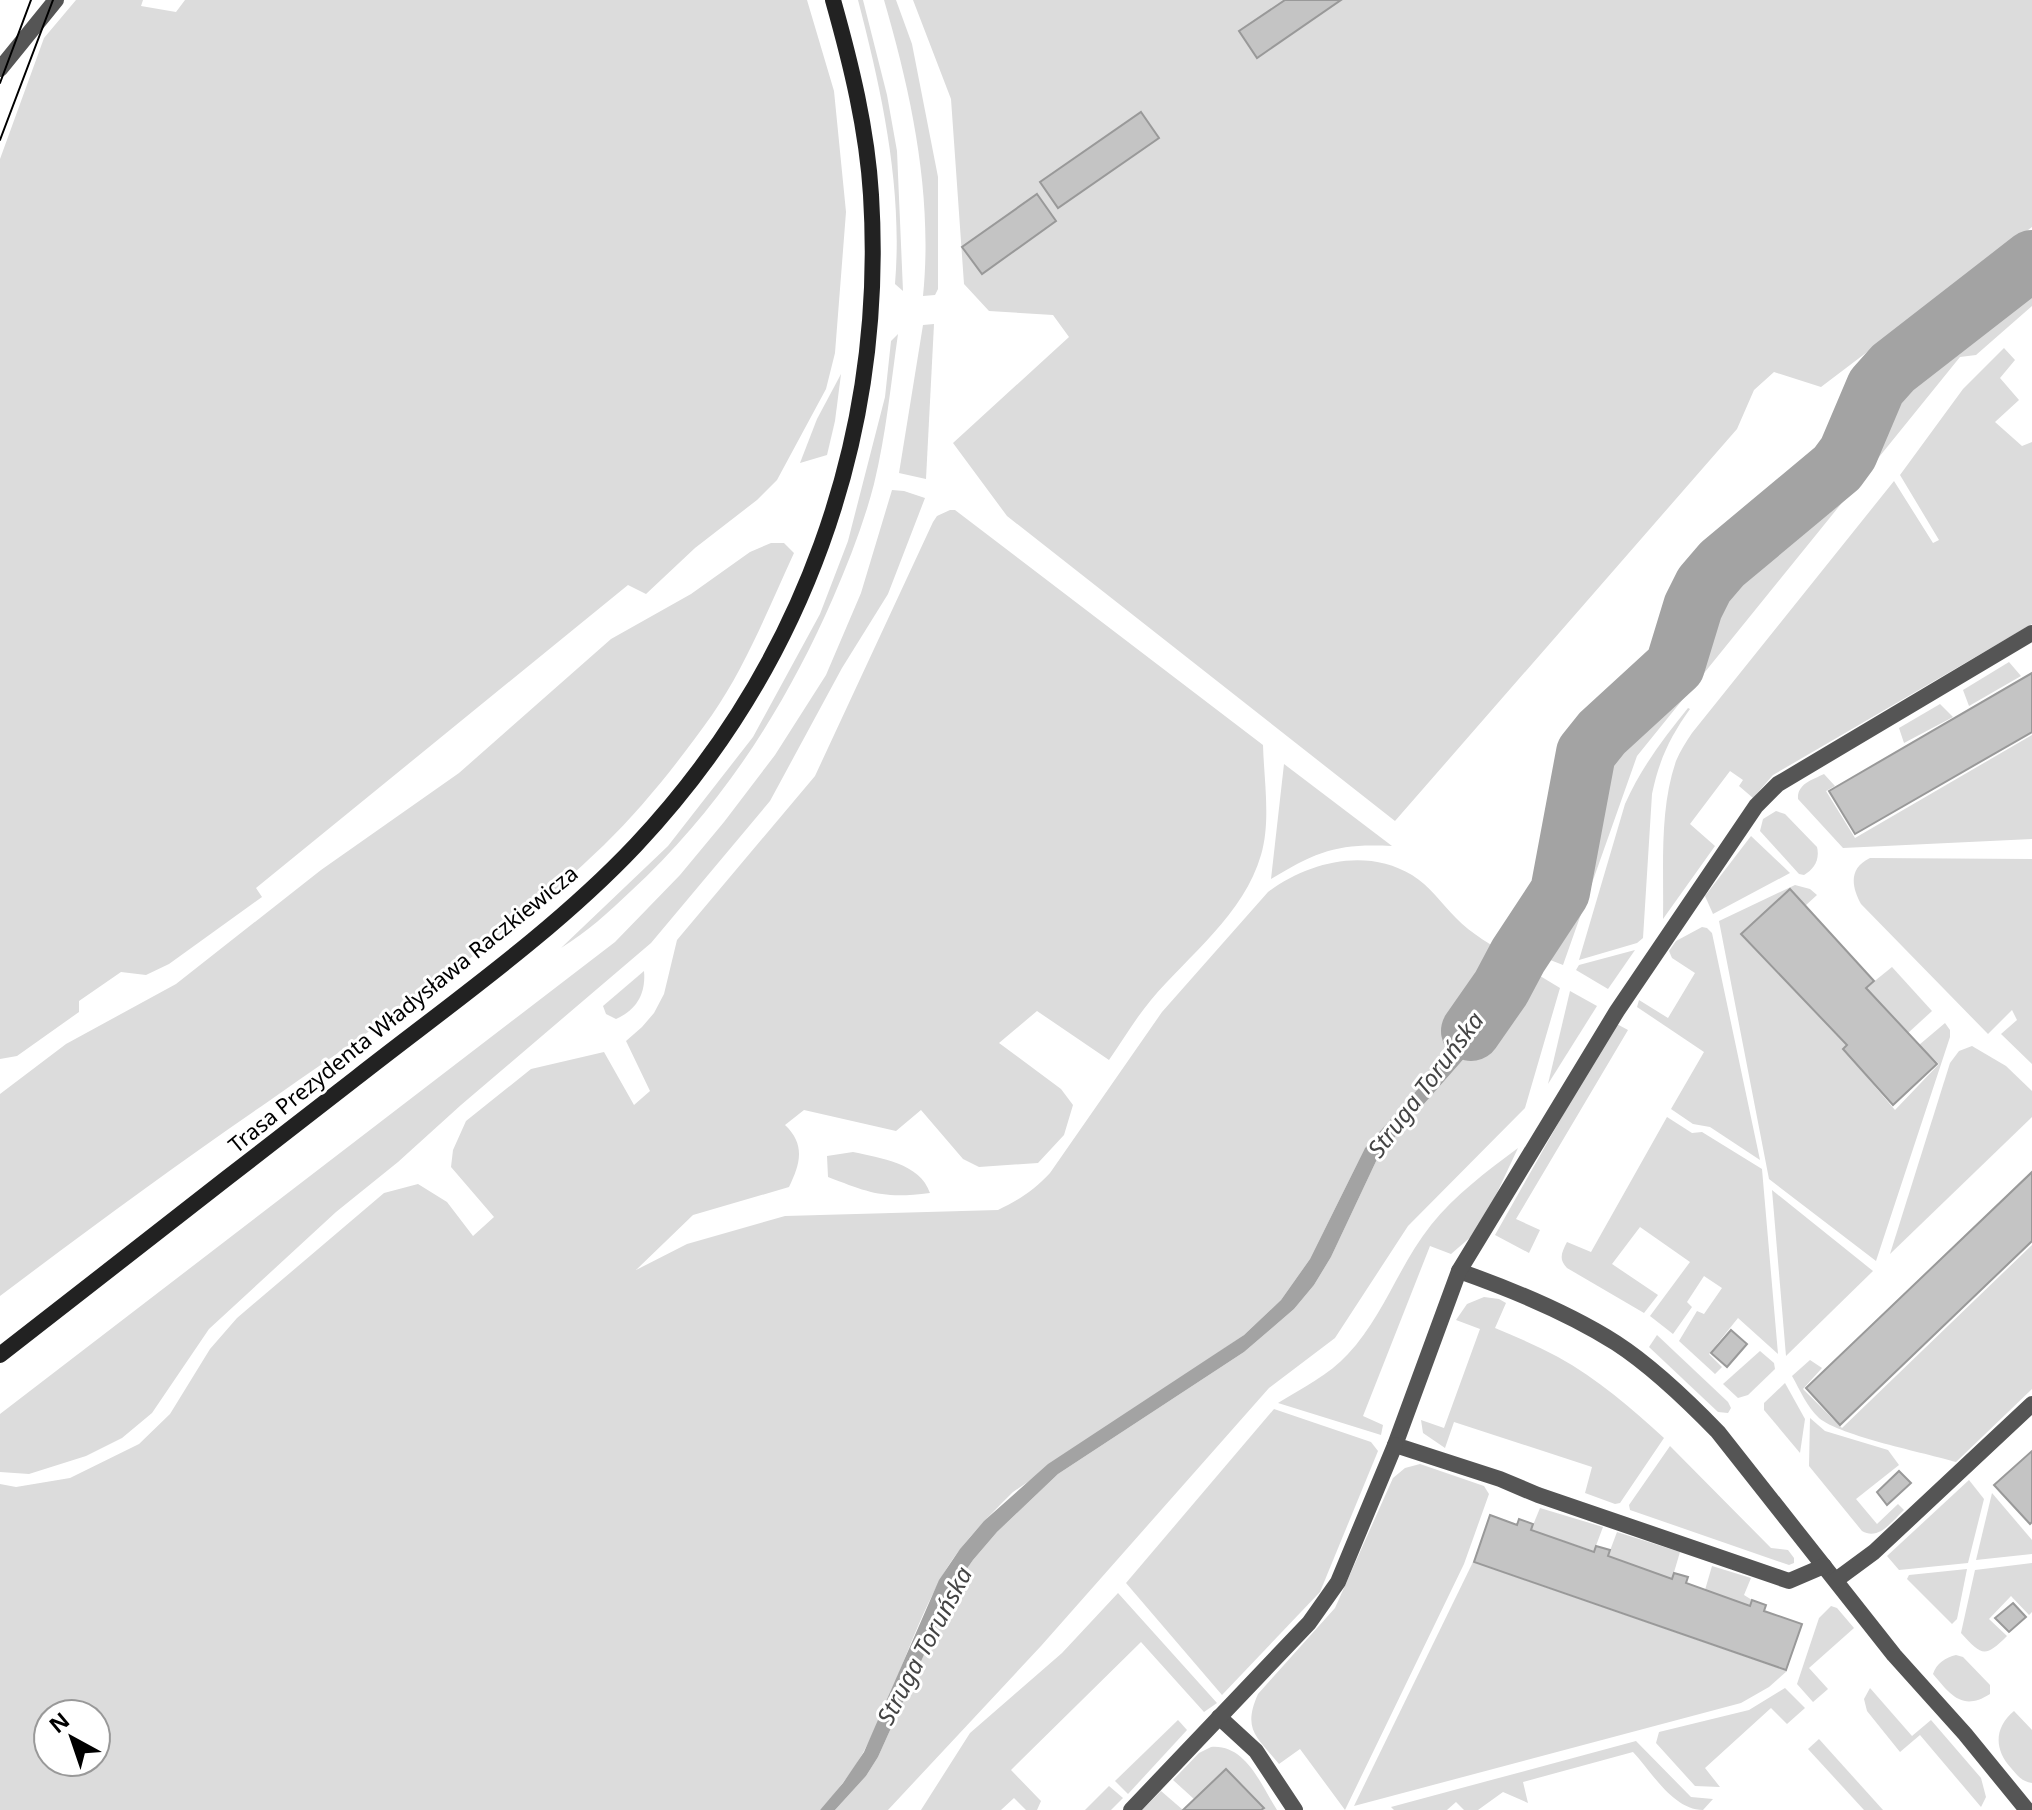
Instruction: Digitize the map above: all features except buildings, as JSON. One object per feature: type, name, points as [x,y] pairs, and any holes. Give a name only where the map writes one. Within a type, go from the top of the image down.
[{"type":"main road","name":"Trasa Prezydenta Władysława Raczkiewicza","points":[[824,0],[844,39]]},
{"type":"main road","name":"Trasa Prezydenta Władysława Raczkiewicza","points":[[0,1355],[492,972],[575,903],[633,848],[673,804],[716,749],[750,697],[782,638],[826,533],[849,458],[863,390],[873,260],[871,193],[864,132],[833,0]]},
{"type":"street","points":[[0,69],[56,0]]},
{"type":"street","points":[[1131,1810],[1309,1623],[1338,1582],[1395,1445],[1459,1271],[1617,1011],[1756,806],[1778,784],[2032,633]]},
{"type":"street","points":[[1459,1271],[1525,1294],[1616,1343],[1688,1401],[1718,1432],[1894,1655],[1965,1734],[2027,1810]]},
{"type":"street","points":[[1836,1580],[1874,1552],[2032,1404]]},
{"type":"street","points":[[1395,1445],[1789,1581],[1824,1566]]},
{"type":"street","points":[[1219,1717],[1256,1751],[1295,1810]]},
{"type":"shaded area","points":[[76,0],[143,0],[141,6],[176,12],[185,0],[807,0],[834,91],[846,212],[835,353],[826,389],[777,480],[757,500],[695,548],[646,594],[628,585],[256,888],[262,897],[169,964],[146,975],[121,972],[79,1001],[79,1012],[17,1056],[0,1059],[0,159],[44,38]]},
{"type":"shaded area","points":[[858,0],[863,0],[887,95],[897,151],[903,291],[895,284],[896,212],[888,140]]},
{"type":"shaded area","points":[[884,0],[896,0],[912,44],[938,177],[938,289],[935,295],[923,296],[925,221],[918,146]]},
{"type":"shaded area","points":[[913,0],[2032,0],[2032,227],[1821,387],[1774,372],[1754,390],[1737,429],[1395,821],[1007,516],[953,443],[1069,337],[1053,315],[989,311],[964,284],[951,99]]},
{"type":"shaded area","points":[[2032,267],[2032,306],[1976,355],[1960,357],[1637,756],[1563,965],[1540,956],[1558,925],[1573,888],[1585,777],[1605,742],[1661,689],[1686,657],[1716,586],[1742,556],[1808,504],[1842,472],[1868,432],[1887,391],[1957,326]]},
{"type":"shaded area","points":[[934,324],[926,479],[899,473],[923,325]]},
{"type":"shaded area","points":[[898,334],[882,447],[870,499],[839,584],[794,679],[747,755],[693,826],[614,907],[561,948],[668,846],[753,737],[820,614],[848,541],[885,397],[891,341]]},
{"type":"shaded area","points":[[2004,348],[2015,360],[2000,378],[2019,400],[1995,422],[2022,446],[2032,442],[2032,624],[1773,775],[1753,798],[1739,786],[1743,780],[1730,771],[1690,824],[1715,846],[1663,919],[1667,799],[1676,761],[1683,747],[1894,481],[1933,543],[1939,540],[1900,475],[1963,389]]},
{"type":"shaded area","points":[[841,374],[827,455],[800,463],[817,419]]},
{"type":"shaded area","points":[[892,490],[925,498],[888,594],[842,668],[770,801],[651,943],[336,1212],[209,1329],[152,1413],[122,1438],[86,1456],[29,1474],[0,1472],[0,1414],[615,942],[680,875],[775,755],[826,675],[861,593]]},
{"type":"shaded area","points":[[955,510],[1263,745],[1266,829],[1253,876],[1229,915],[1151,1000],[1109,1060],[1037,1011],[999,1043],[1061,1089],[1073,1105],[1064,1135],[1038,1163],[979,1167],[963,1159],[921,1110],[896,1131],[804,1110],[785,1125],[796,1140],[799,1155],[789,1187],[693,1215],[636,1270],[687,1244],[785,1216],[998,1210],[1032,1190],[1050,1173],[1162,1012],[1268,892],[1301,873],[1338,862],[1357,860],[1394,866],[1418,879],[1462,924],[1510,958],[1451,1052],[1365,1148],[1310,1259],[1281,1300],[1244,1335],[1013,1492],[973,1534],[946,1569],[864,1751],[844,1782],[820,1810],[0,1810],[0,1484],[16,1487],[70,1478],[139,1444],[170,1414],[210,1349],[237,1318],[384,1193],[418,1184],[447,1202],[473,1236],[494,1217],[451,1167],[453,1150],[466,1121],[531,1069],[604,1052],[634,1105],[650,1091],[626,1041],[654,1013],[664,994],[677,940],[815,776],[937,516]]},
{"type":"shaded area","points":[[771,543],[784,543],[794,553],[736,677],[674,766],[604,845],[566,881],[484,948],[0,1296],[0,1094],[66,1044],[176,984],[321,870],[459,773],[611,639],[691,594],[750,552]]},
{"type":"shaded area","points":[[2009,662],[2021,676],[1969,706],[1963,690]]},
{"type":"shaded area","points":[[1940,704],[1953,717],[1904,743],[1899,728]]},
{"type":"shaded area","points":[[1688,708],[1666,749],[1652,794],[1643,938],[1637,943],[1579,960],[1625,804],[1653,754]]},
{"type":"shaded area","points":[[2032,735],[2032,839],[1843,848],[1798,799],[1803,786],[1824,774],[1835,786],[1826,791],[1855,838]]},
{"type":"shaded area","points":[[1284,764],[1392,846],[1357,846],[1328,851],[1271,879]]},
{"type":"shaded area","points":[[1776,811],[1785,814],[1817,847],[1815,864],[1804,875],[1799,874],[1760,831],[1763,819]]},
{"type":"shaded area","points":[[1751,836],[1790,873],[1713,914],[1705,896]]},
{"type":"shaded area","points":[[1870,858],[2032,859],[2032,1064],[2001,1034],[2017,1020],[2012,1010],[1988,1034],[1861,904],[1855,891],[1855,872]]},
{"type":"shaded area","points":[[1795,885],[1810,889],[1817,895],[1805,906],[1789,890],[1741,935],[1847,1045],[1843,1049],[1895,1110],[1939,1064],[1919,1045],[1945,1023],[1950,1030],[1876,1261],[1769,1179],[1719,921]]},
{"type":"shaded area","points":[[1702,927],[1712,933],[1760,1160],[1710,1127],[1693,1124],[1671,1109],[1704,1052],[1637,1007],[1639,1000],[1668,1018],[1695,973],[1672,958],[1669,951],[1676,941]]},
{"type":"shaded area","points":[[1635,950],[1608,989],[1576,970],[1579,965]]},
{"type":"shaded area","points":[[1522,965],[1560,988],[1525,1108],[1408,1226],[1335,1338],[1269,1388],[1041,1646],[888,1810],[835,1810],[866,1776],[878,1757],[955,1586],[973,1560],[997,1532],[1058,1474],[1244,1352],[1294,1309],[1331,1257],[1379,1155],[1468,1054]]},
{"type":"shaded area","points":[[1892,967],[1932,1011],[1908,1033],[1866,988]]},
{"type":"shaded area","points":[[644,971],[642,993],[635,1006],[616,1019],[606,1014],[603,1006]]},
{"type":"shaded area","points":[[1570,991],[1597,1006],[1548,1084]]},
{"type":"shaded area","points":[[1615,1023],[1628,1030],[1516,1219],[1540,1230],[1529,1253],[1495,1235]]},
{"type":"shaded area","points":[[1972,1046],[2006,1066],[2032,1091],[2032,1117],[1890,1254],[1950,1063],[1959,1051]]},
{"type":"shaded area","points":[[1667,1117],[1692,1133],[1702,1132],[1762,1169],[1778,1354],[1738,1318],[1709,1354],[1722,1367],[1715,1374],[1679,1341],[1697,1311],[1704,1314],[1722,1288],[1704,1276],[1687,1302],[1692,1307],[1673,1334],[1650,1316],[1690,1262],[1640,1227],[1612,1264],[1658,1295],[1644,1313],[1567,1268],[1562,1262],[1562,1252],[1567,1242],[1591,1252]]},
{"type":"shaded area","points":[[1518,1148],[1480,1229],[1451,1254],[1430,1246],[1363,1416],[1383,1425],[1381,1435],[1278,1403],[1341,1362],[1371,1324],[1409,1257],[1440,1214]]},
{"type":"shaded area","points":[[853,1152],[908,1168],[918,1175],[930,1193],[877,1193],[828,1177],[827,1156]]},
{"type":"shaded area","points":[[1772,1190],[1873,1271],[1786,1356]]},
{"type":"shaded area","points":[[2032,1245],[2032,1389],[1956,1462],[1845,1431],[1819,1418],[1811,1409],[1792,1376],[1810,1360],[1822,1368],[1803,1389],[1842,1428]]},
{"type":"shaded area","points":[[1484,1297],[1506,1303],[1495,1328],[1550,1353],[1587,1375],[1664,1438],[1620,1503],[1585,1493],[1592,1467],[1454,1422],[1445,1448],[1423,1433],[1421,1420],[1444,1428],[1480,1329],[1456,1320],[1467,1304]]},
{"type":"shaded area","points":[[1657,1335],[1728,1402],[1731,1408],[1728,1413],[1718,1412],[1649,1347]]},
{"type":"shaded area","points":[[1760,1351],[1774,1363],[1775,1369],[1748,1395],[1738,1398],[1723,1384]]},
{"type":"shaded area","points":[[1785,1383],[1805,1419],[1800,1453],[1764,1410],[1764,1403]]},
{"type":"shaded area","points":[[1274,1409],[1371,1442],[1378,1451],[1320,1592],[1222,1695],[1126,1583]]},
{"type":"shaded area","points":[[1810,1418],[1825,1431],[1888,1450],[1899,1465],[1856,1499],[1877,1524],[1898,1504],[1904,1510],[1880,1532],[1862,1531],[1809,1466]]},
{"type":"shaded area","points":[[1670,1446],[1771,1548],[1788,1550],[1794,1563],[1789,1565],[1630,1510],[1629,1505]]},
{"type":"shaded area","points":[[1420,1464],[1484,1486],[1489,1494],[1464,1564],[1345,1810],[1300,1749],[1279,1764],[1254,1732],[1253,1706],[1258,1694],[1335,1608],[1393,1478],[1405,1468]]},
{"type":"shaded area","points":[[1969,1480],[1984,1499],[1968,1563],[1899,1570],[1887,1556]]},
{"type":"shaded area","points":[[1992,1493],[2032,1540],[2032,1554],[1976,1560]]},
{"type":"shaded area","points":[[1540,1508],[1603,1527],[1594,1551],[1531,1530]]},
{"type":"shaded area","points":[[1617,1532],[1680,1552],[1672,1579],[1608,1556]]},
{"type":"shaded area","points":[[1473,1562],[1787,1671],[1769,1687],[1741,1703],[1354,1806]]},
{"type":"shaded area","points":[[2032,1563],[2032,1612],[2029,1615],[2011,1596],[1989,1619],[2007,1636],[1988,1651],[1979,1650],[1961,1633],[1975,1570]]},
{"type":"shaded area","points":[[1712,1566],[1751,1578],[1744,1595],[1752,1600],[1750,1606],[1705,1590]]},
{"type":"shaded area","points":[[1967,1569],[1957,1619],[1952,1624],[1907,1579],[1909,1575]]},
{"type":"shaded area","points":[[1118,1593],[1217,1703],[1204,1712],[1141,1642],[1011,1770],[1041,1801],[1037,1810],[1026,1810],[1014,1798],[1001,1810],[921,1810],[970,1733],[1062,1653]]},
{"type":"shaded area","points":[[1831,1606],[1837,1608],[1854,1628],[1809,1668],[1828,1689],[1813,1702],[1797,1684],[1819,1618]]},
{"type":"shaded area","points":[[1956,1655],[1963,1657],[1990,1685],[1990,1694],[1964,1701],[1951,1694],[1939,1681],[1933,1674],[1936,1667]]},
{"type":"shaded area","points":[[1785,1688],[1805,1708],[1787,1724],[1771,1708],[1705,1768],[1720,1787],[1695,1786],[1656,1743],[1659,1732],[1749,1710]]},
{"type":"shaded area","points":[[1870,1688],[1912,1736],[1931,1720],[1981,1778],[1986,1797],[1981,1807],[1920,1735],[1900,1752],[1867,1711],[1864,1699]]},
{"type":"shaded area","points":[[2014,1711],[2032,1730],[2032,1783],[2022,1779],[2005,1761],[1999,1746],[2003,1724]]},
{"type":"shaded area","points":[[1178,1720],[1187,1730],[1128,1794],[1115,1781]]},
{"type":"shaded area","points":[[1819,1739],[1883,1810],[1864,1810],[1808,1749]]},
{"type":"shaded area","points":[[1636,1741],[1691,1797],[1713,1799],[1703,1810],[1682,1804],[1672,1797],[1633,1752],[1523,1782],[1528,1803],[1503,1792],[1478,1810],[1464,1810],[1456,1802],[1447,1810],[1394,1810],[1391,1807]]},
{"type":"shaded area","points":[[1211,1747],[1234,1752],[1243,1759],[1277,1810],[1261,1810],[1263,1807],[1226,1769],[1194,1799],[1173,1780],[1199,1753]]},
{"type":"shaded area","points":[[1109,1786],[1123,1798],[1111,1810],[1085,1810]]},
{"type":"shaded area","points":[[1161,1791],[1183,1810],[1142,1810]]},
{"type":"water","points":[[1510,958],[1522,965],[1468,1054],[1379,1155],[1331,1257],[1314,1285],[1294,1309],[1244,1352],[1058,1474],[997,1532],[955,1586],[878,1757],[866,1776],[835,1810],[820,1810],[864,1752],[939,1580],[960,1549],[984,1521],[1048,1464],[1244,1335],[1281,1300],[1310,1259],[1365,1148],[1451,1052]]},
{"type":"waterway","name":"Struga Toruńska","points":[[1471,1031],[1560,892],[1586,753],[1602,733],[1675,666],[1693,607],[1704,585],[1722,564],[1837,468],[1848,453],[1876,387],[1893,368],[2032,260]]},
{"type":"tram line","points":[[0,83],[31,0]]},
{"type":"tram line","points":[[0,140],[53,0]]}]
